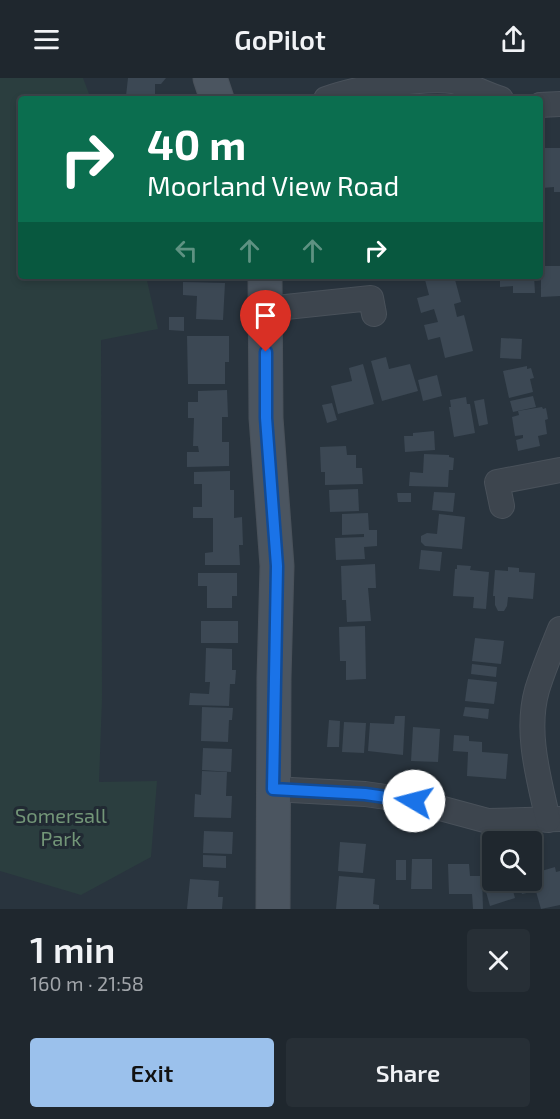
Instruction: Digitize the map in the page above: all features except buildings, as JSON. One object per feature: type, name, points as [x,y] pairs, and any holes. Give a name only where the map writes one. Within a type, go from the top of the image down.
[{"type":"street","points":[[210,78],[217,96]]},
{"type":"street","points":[[337,96],[374,86],[412,80],[453,81],[493,96]]},
{"type":"street","points":[[543,105],[560,104]]},
{"type":"street","points":[[265,279],[266,418],[277,566],[273,909]]},
{"type":"street","points":[[267,309],[371,298],[375,314]]},
{"type":"street","points":[[502,506],[497,482],[560,471]]},
{"type":"street","points":[[273,789],[365,794],[414,801],[488,821],[554,820],[536,761],[532,726],[536,692],[560,629]]},
{"type":"green space","name":"Somersall Park","points":[[0,78],[83,78],[90,96],[18,96],[18,279],[147,279],[158,329],[101,340],[102,699],[99,782],[157,781],[151,857],[81,895],[0,871]]},
{"type":"route","points":[[266,352],[266,418],[277,566],[273,789],[365,794],[414,801]]}]
